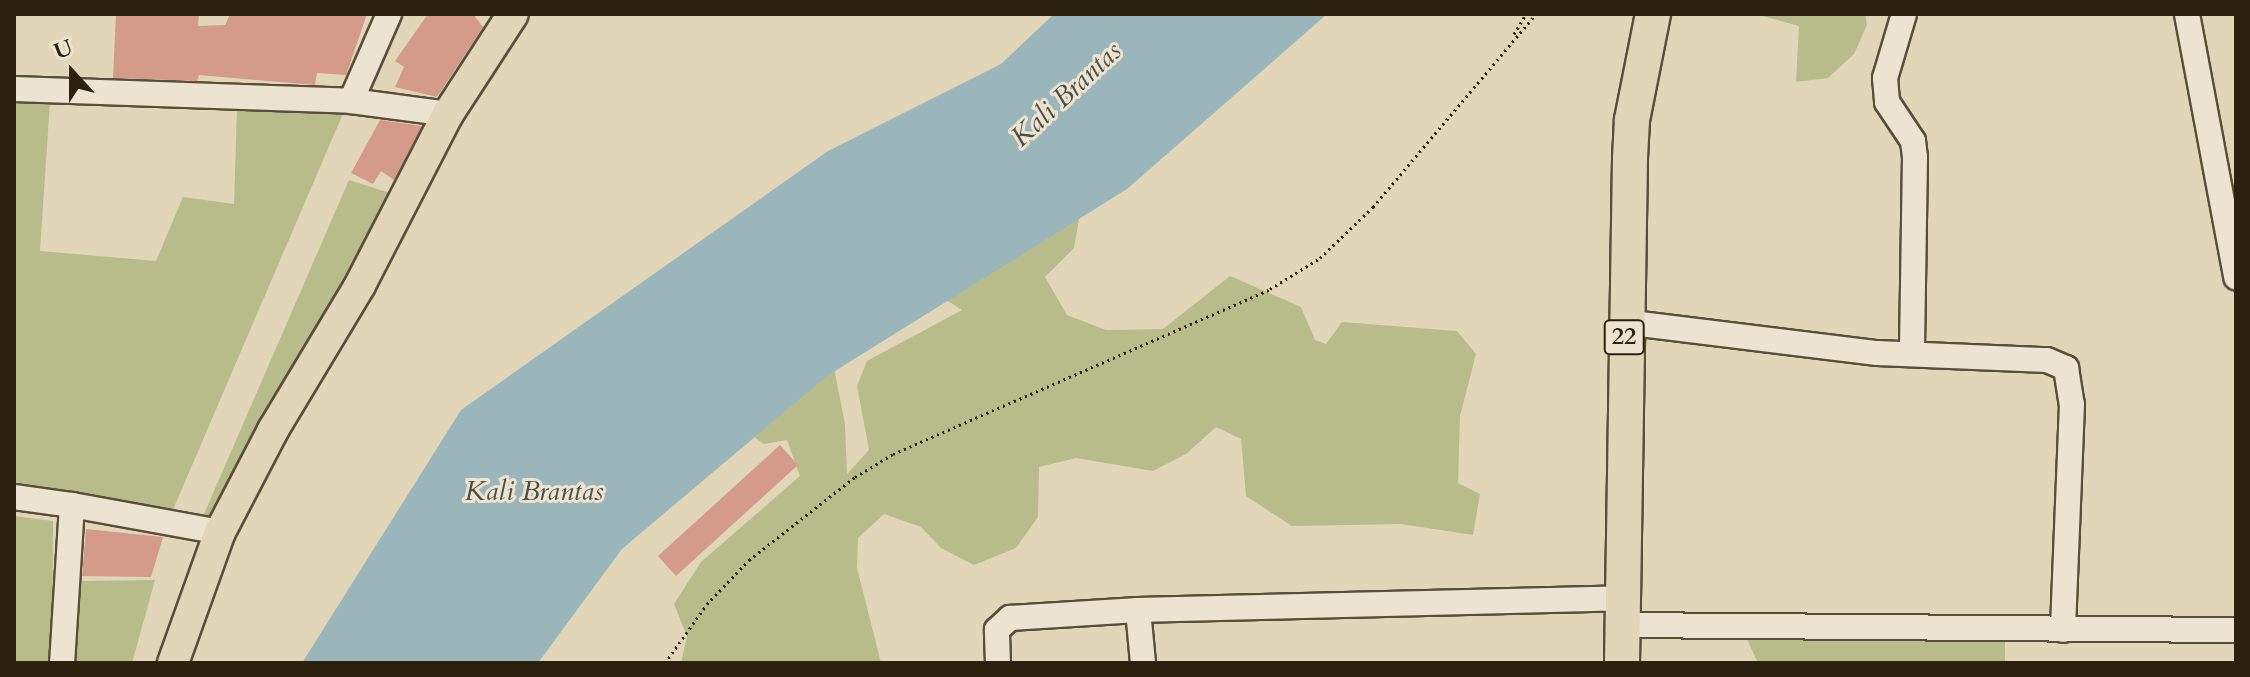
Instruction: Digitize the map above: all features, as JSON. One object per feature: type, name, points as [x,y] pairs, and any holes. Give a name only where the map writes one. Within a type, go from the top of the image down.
[{"type":"highway","name":"22","points":[[1622,663],[1624,322],[1632,120],[1653,14]]},
{"type":"main road","points":[[173,663],[202,527],[273,430],[360,285],[448,114],[513,14]]},
{"type":"street","points":[[351,101],[389,14]]},
{"type":"street","points":[[1904,14],[1885,78],[1887,102],[1913,141],[1915,157],[1912,354]]},
{"type":"street","points":[[2187,14],[2236,277]]},
{"type":"street","points":[[14,89],[351,101],[448,114]]},
{"type":"street","points":[[1624,322],[1912,354],[2047,360],[2066,368],[2072,404],[2063,630]]},
{"type":"street","points":[[14,497],[202,527]]},
{"type":"street","points":[[62,663],[72,505]]},
{"type":"street","points":[[1138,610],[1143,663]]},
{"type":"street","points":[[998,663],[997,630],[1010,618],[1138,610],[1621,611],[2063,630],[2236,630]]},
{"type":"path","points":[[1511,41],[1526,14]]},
{"type":"path","points":[[665,663],[707,604],[749,560],[855,477],[893,454],[1270,289],[1320,258],[1373,207],[1536,14]]},
{"type":"green space","points":[[1755,14],[1865,14],[1867,25],[1854,54],[1828,78],[1796,82],[1799,26]]},
{"type":"green space","points":[[14,101],[50,102],[40,251],[156,261],[183,197],[234,204],[237,109],[345,109],[172,512],[14,488]]},
{"type":"green space","points":[[349,180],[393,194],[212,520],[204,514]]},
{"type":"green space","points":[[1081,207],[1074,248],[1045,277],[1067,315],[1106,330],[1163,329],[1230,276],[1301,307],[1315,340],[1326,344],[1342,322],[1457,331],[1476,354],[1460,416],[1458,483],[1480,494],[1473,535],[1401,524],[1292,526],[1246,496],[1241,439],[1216,427],[1186,454],[1153,471],[1076,458],[1039,467],[1038,517],[1016,548],[974,565],[941,548],[921,527],[884,514],[858,538],[857,568],[881,663],[681,663],[687,636],[674,604],[701,562],[800,476],[787,440],[764,444],[734,423],[830,348],[845,424],[847,474],[869,450],[857,386],[867,361],[962,310],[923,285]]},
{"type":"green space","points":[[14,516],[53,521],[52,663],[14,663]]},
{"type":"green space","points":[[155,580],[132,663],[73,663],[77,581]]},
{"type":"green space","points":[[1746,637],[2005,639],[2005,663],[1758,663]]},
{"type":"water","name":"Kali Brantas","points":[[1054,14],[1327,14],[1127,189],[827,376],[622,549],[538,663],[302,663],[461,410],[828,151],[1001,64]]},
{"type":"building","points":[[116,14],[199,14],[198,26],[225,25],[230,14],[367,14],[346,75],[317,73],[315,85],[199,75],[197,81],[113,78]]},
{"type":"building","points":[[428,14],[473,14],[483,27],[437,97],[395,87],[404,67],[395,61]]},
{"type":"building","points":[[380,120],[422,126],[394,180],[381,171],[373,184],[351,173]]},
{"type":"building","points":[[780,445],[798,465],[676,576],[658,556]]},
{"type":"building","points":[[86,529],[163,537],[151,577],[82,576]]}]
